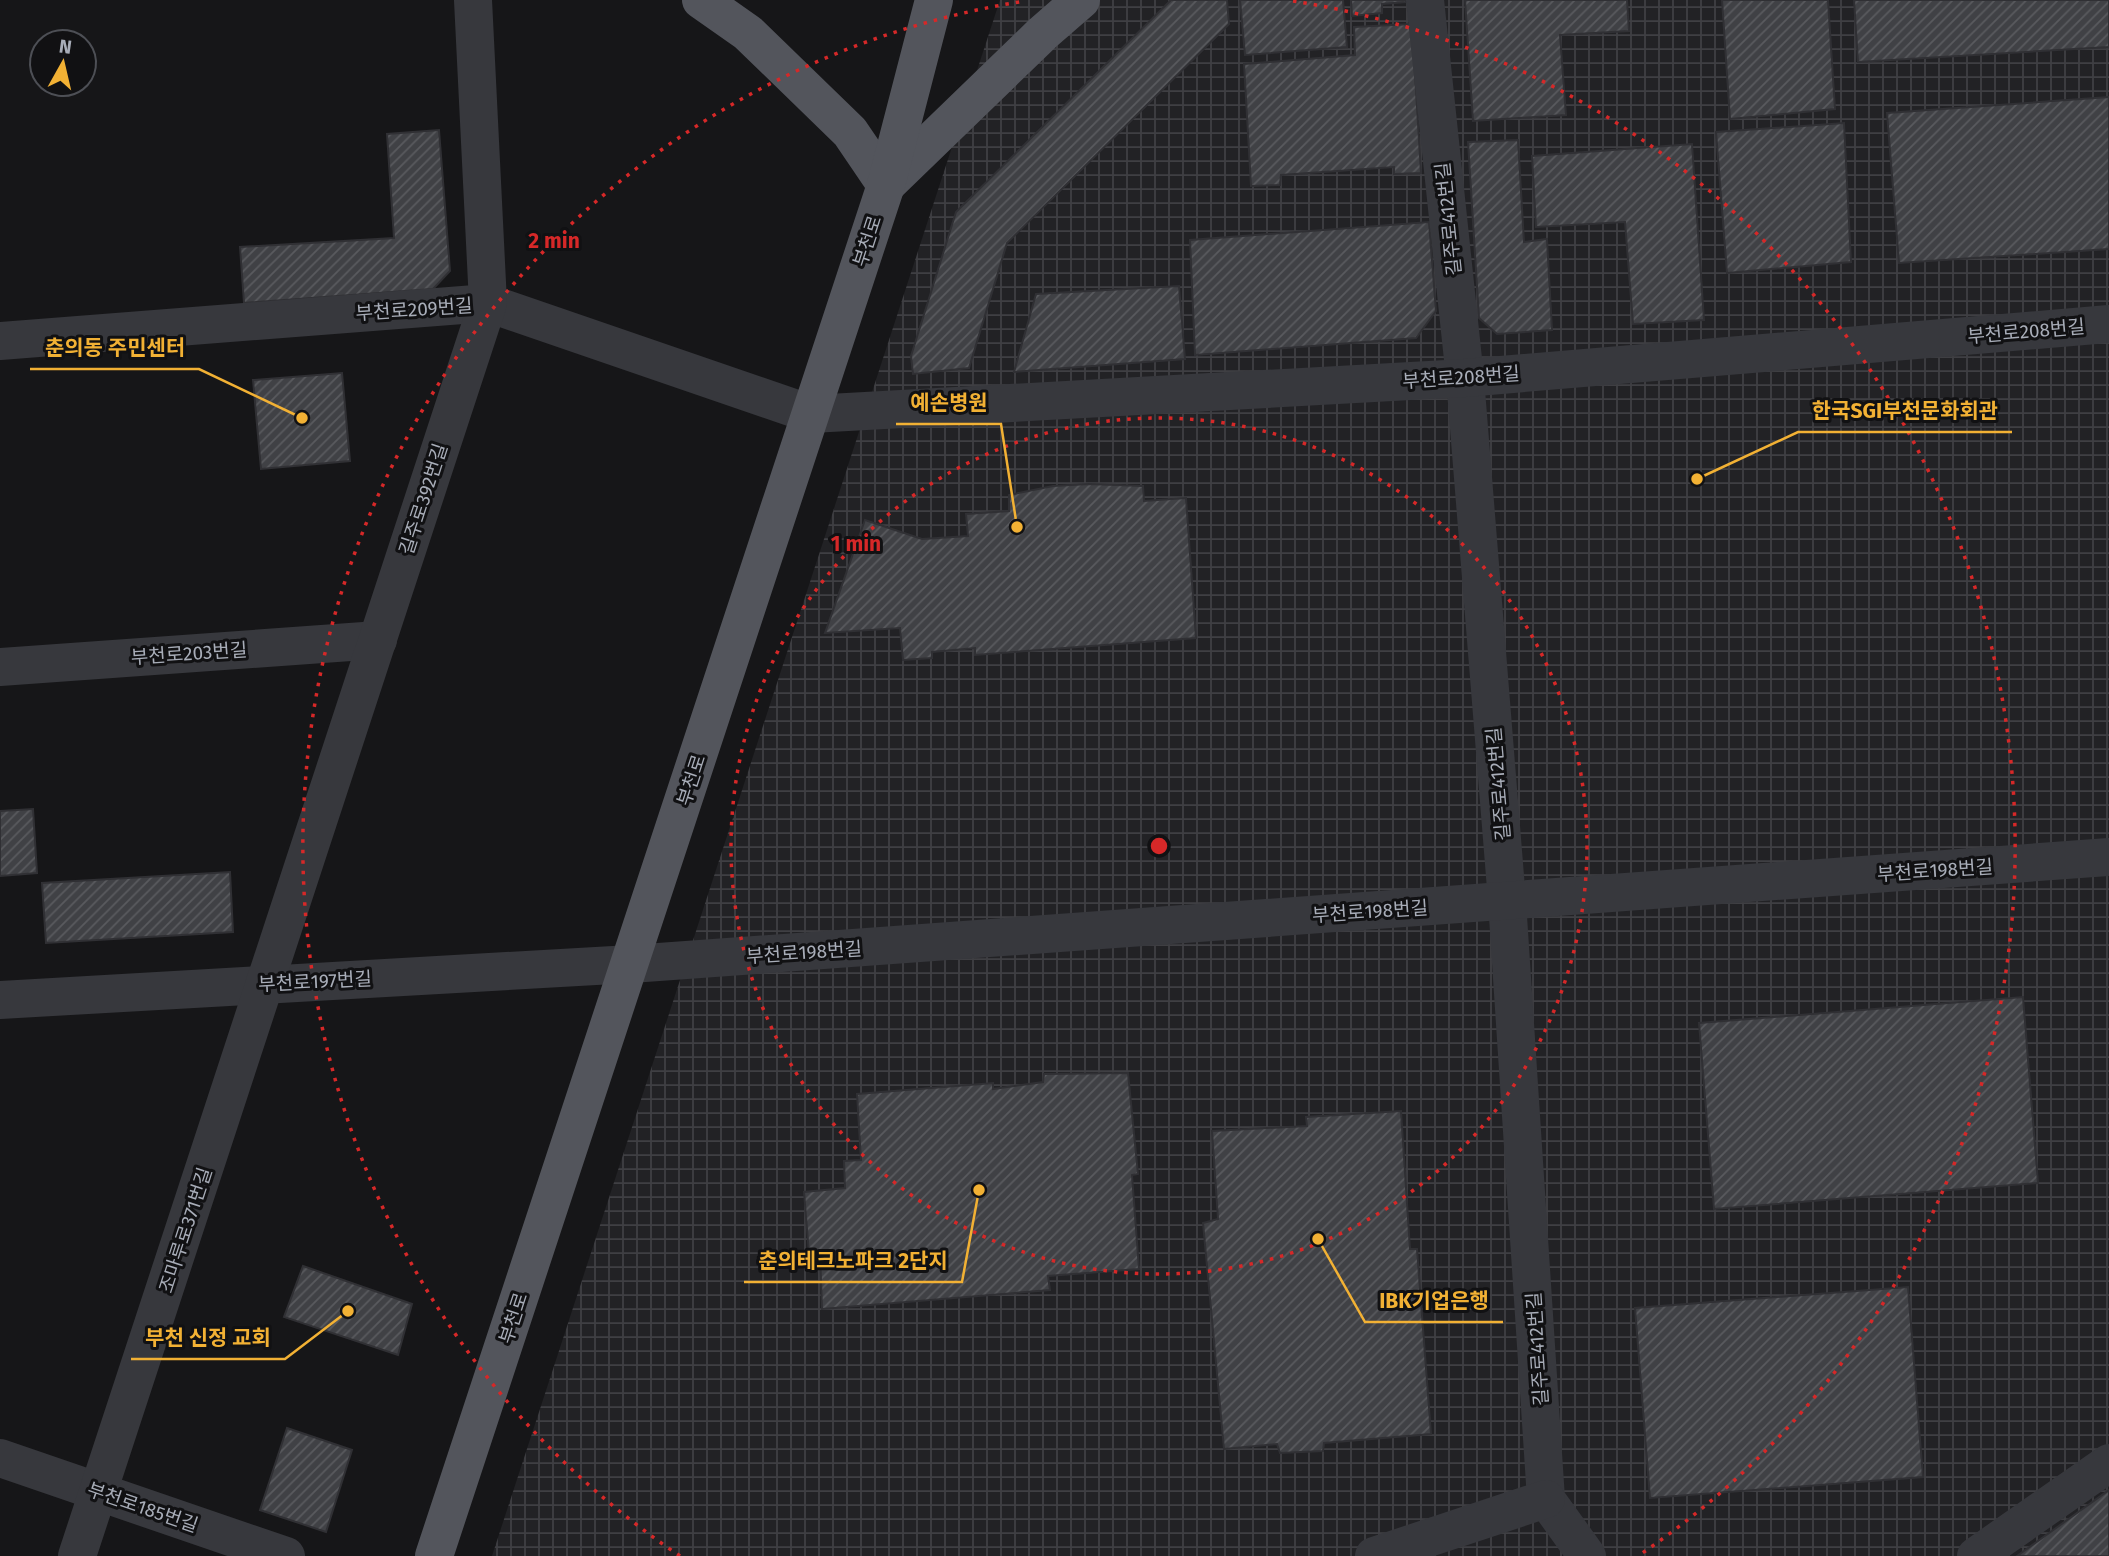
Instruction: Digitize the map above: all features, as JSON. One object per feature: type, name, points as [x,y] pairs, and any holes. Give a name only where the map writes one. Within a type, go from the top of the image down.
[{"type":"main road","points":[[701,0],[748,33],[850,132],[886,185],[1043,33],[1081,0]]},
{"type":"main road","name":"부천로","points":[[434,1556],[886,185],[934,0]]},
{"type":"street","name":"길주로392번길","points":[[266,984],[488,303],[473,0]]},
{"type":"street","name":"길주로412번길","points":[[1425,0],[1465,378],[1507,901],[1546,1499]]},
{"type":"street","name":"부천로209번길","points":[[0,341],[488,303],[811,414]]},
{"type":"street","name":"부천로208번길","points":[[811,414],[1465,378],[2109,324]]},
{"type":"street","name":"부천로203번길","points":[[0,667],[378,640]]},
{"type":"street","name":"부천로198번길","points":[[631,964],[2109,857]]},
{"type":"street","name":"부천로197번길","points":[[0,1000],[631,964]]},
{"type":"street","name":"조마루로371번길","points":[[77,1556],[266,984]]},
{"type":"street","name":"부천로185번길","points":[[0,1458],[286,1556]]},
{"type":"street","points":[[1976,1556],[2109,1464]]},
{"type":"street","points":[[1374,1556],[1546,1499],[1587,1556]]},
{"type":"shaded area","points":[[1000,0],[2109,0],[2109,1556],[492,1556]]},
{"type":"building","points":[[1171,0],[1227,0],[1229,24],[1007,243],[969,368],[913,374],[911,356],[956,212]]},
{"type":"building","points":[[1240,0],[1343,0],[1347,47],[1245,55]]},
{"type":"building","points":[[1351,0],[1406,2],[1382,4],[1382,13],[1352,16]]},
{"type":"building","points":[[1465,0],[1627,0],[1629,31],[1560,35],[1566,115],[1473,121]]},
{"type":"building","points":[[1722,0],[1828,0],[1835,109],[1730,119]]},
{"type":"building","points":[[1854,0],[2109,0],[2109,47],[1858,62]]},
{"type":"building","points":[[1412,24],[1421,173],[1394,174],[1394,167],[1281,175],[1280,185],[1251,186],[1244,64],[1355,55],[1354,27]]},
{"type":"building","points":[[2109,97],[2109,249],[1899,263],[1887,113]]},
{"type":"building","points":[[1844,123],[1851,262],[1727,273],[1716,132]]},
{"type":"building","points":[[439,130],[450,271],[433,289],[244,303],[240,247],[394,238],[387,134]]},
{"type":"building","points":[[1518,140],[1524,242],[1547,239],[1552,330],[1497,334],[1479,318],[1468,142]]},
{"type":"building","points":[[1692,144],[1704,320],[1633,324],[1625,222],[1536,227],[1532,156]]},
{"type":"building","points":[[1429,222],[1436,311],[1416,338],[1195,355],[1190,240]]},
{"type":"building","points":[[1179,286],[1185,359],[1014,372],[1036,294]]},
{"type":"building","points":[[342,373],[350,461],[261,469],[253,380]]},
{"type":"building","points":[[1053,486],[1143,486],[1144,501],[1186,498],[1196,638],[975,655],[975,648],[932,652],[932,658],[903,660],[900,628],[825,633],[865,520],[922,539],[968,536],[966,514],[1009,511],[1009,495]]},
{"type":"building","points":[[33,809],[37,873],[0,876],[0,811]]},
{"type":"building","points":[[230,872],[233,932],[46,943],[42,883]]},
{"type":"building","points":[[2023,997],[2038,1183],[1714,1209],[1699,1023]]},
{"type":"building","points":[[1128,1073],[1138,1174],[1132,1175],[1139,1269],[1048,1276],[1050,1290],[822,1309],[820,1253],[809,1254],[804,1192],[845,1188],[844,1161],[861,1160],[857,1094],[993,1083],[993,1089],[1043,1082],[1044,1074]]},
{"type":"building","points":[[1401,1111],[1410,1249],[1417,1249],[1431,1434],[1324,1443],[1323,1451],[1280,1453],[1277,1444],[1224,1449],[1203,1223],[1218,1219],[1212,1131],[1307,1126],[1306,1117]]},
{"type":"building","points":[[303,1266],[412,1304],[398,1355],[284,1317]]},
{"type":"building","points":[[1908,1287],[1923,1477],[1650,1498],[1635,1308]]},
{"type":"building","points":[[287,1428],[352,1450],[326,1532],[260,1510]]},
{"type":"building","points":[[2109,1490],[2109,1556],[2017,1556]]},
{"type":"place","name":"춘의동 주민센터","points":[[302,418]]},
{"type":"place","name":"한국SGI부천문화회관","points":[[1697,479]]},
{"type":"place","name":"예손병원","points":[[1017,527]]},
{"type":"place","name":"춘의테크노파크 2단지","points":[[979,1190]]},
{"type":"place","name":"IBK기업은행","points":[[1318,1239]]},
{"type":"place","name":"부천 신정 교회","points":[[348,1311]]}]
